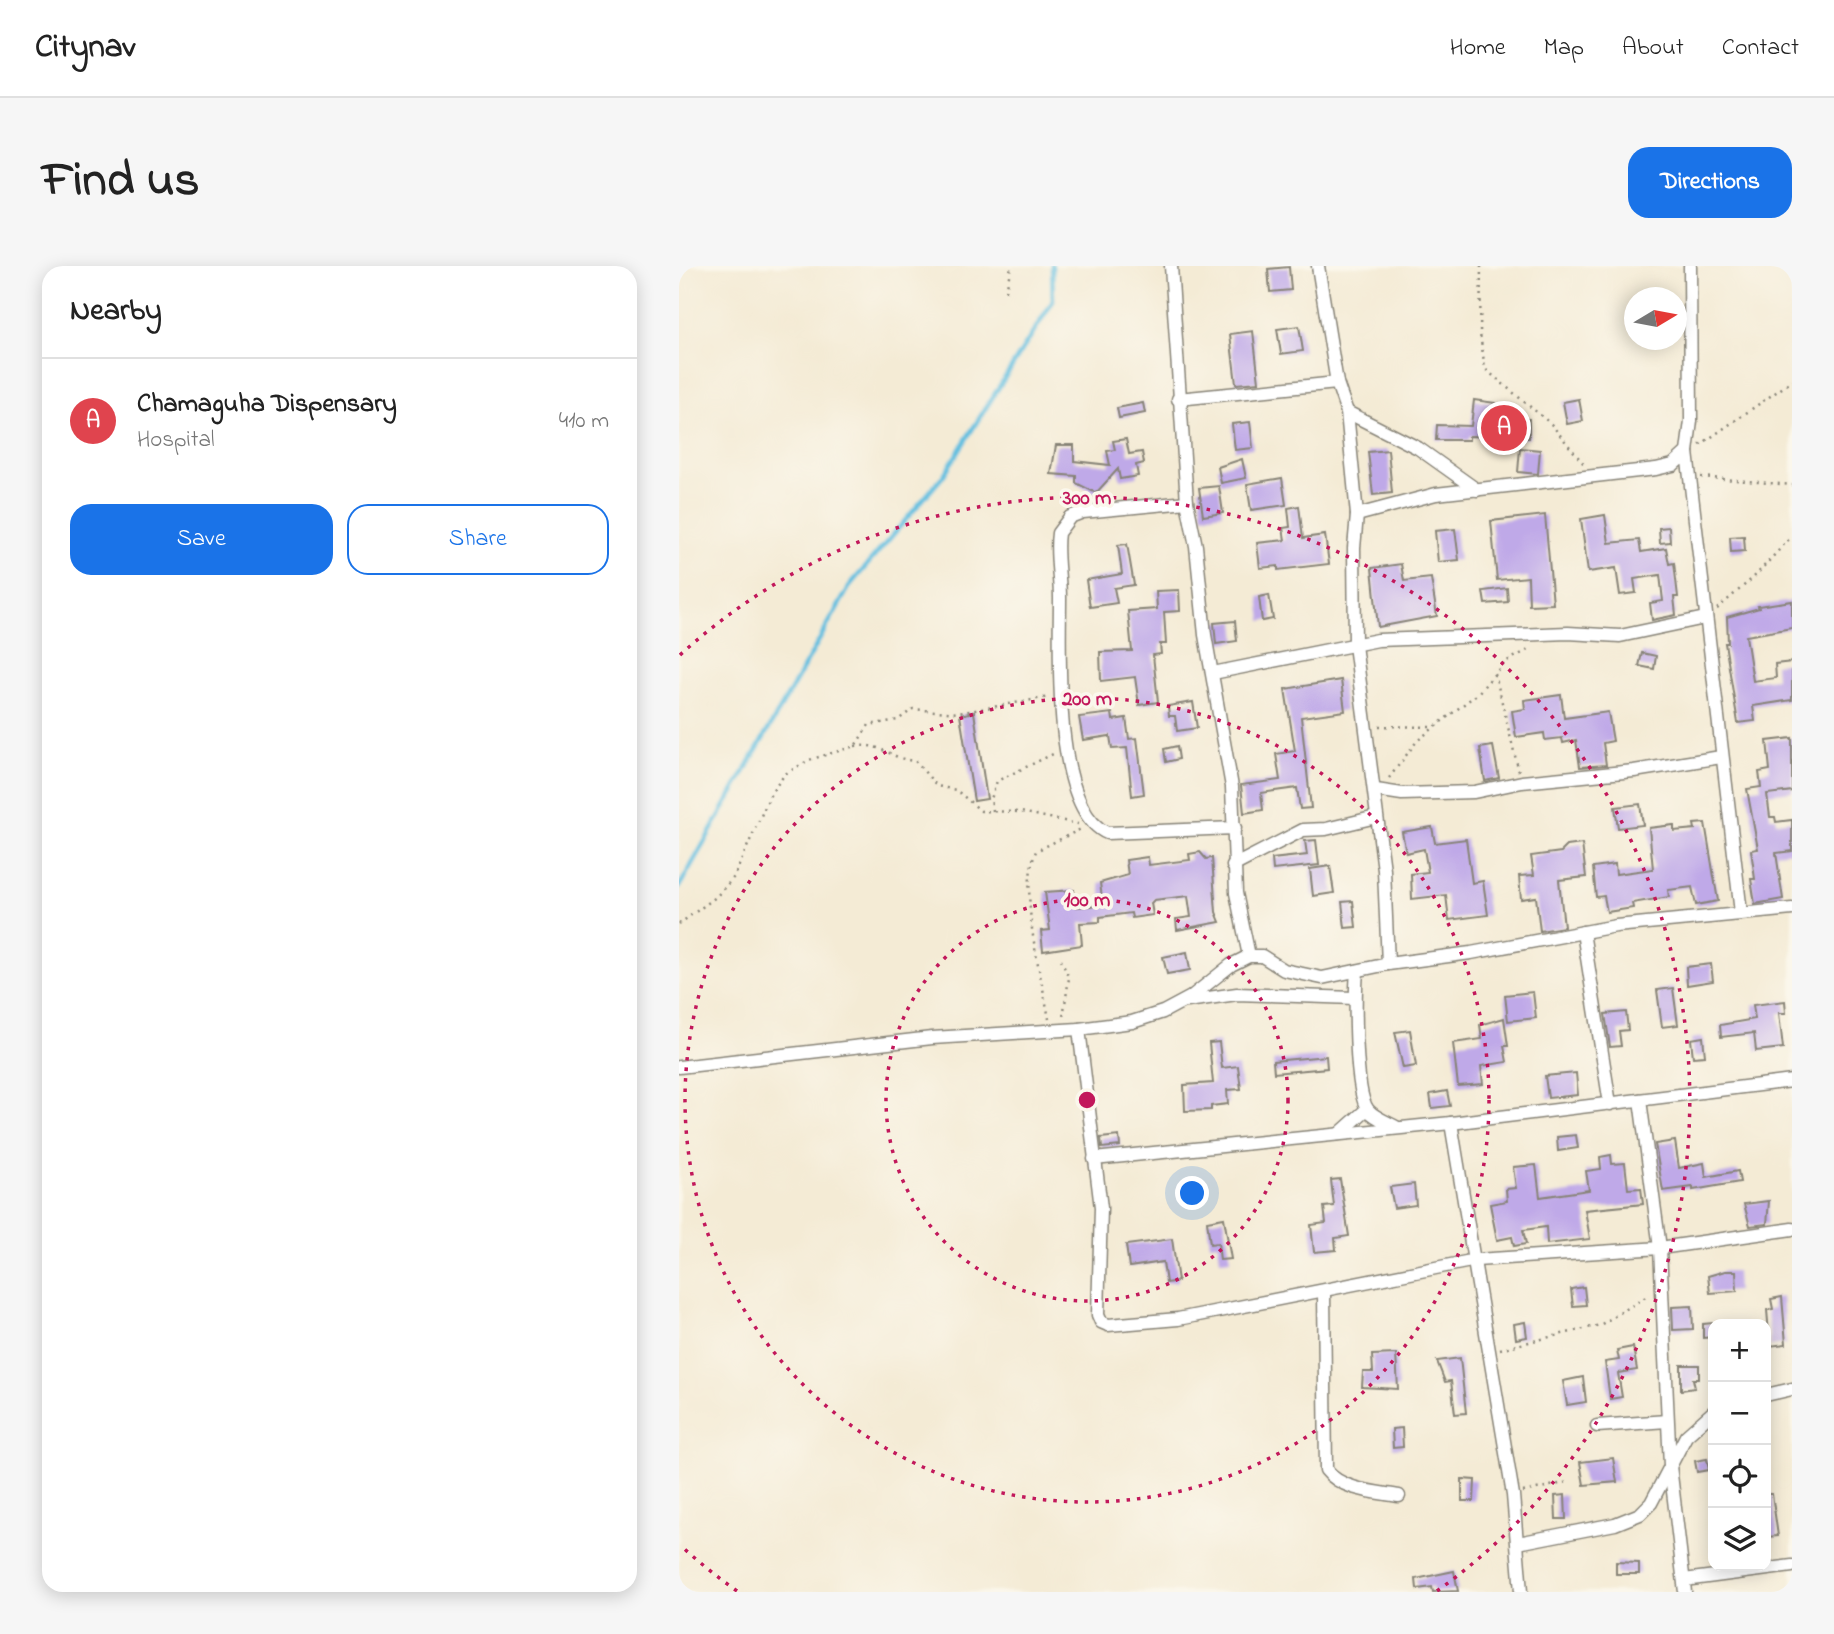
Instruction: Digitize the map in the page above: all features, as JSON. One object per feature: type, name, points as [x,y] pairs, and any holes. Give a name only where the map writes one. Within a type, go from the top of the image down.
[{"type":"street","points":[[1171,266],[1187,502],[1232,787],[1235,828],[1233,866],[1249,956]]},
{"type":"street","points":[[1318,266],[1338,383],[1347,412],[1357,515],[1354,548],[1355,645],[1368,727],[1376,790],[1376,817],[1386,883],[1388,964]]},
{"type":"street","points":[[1690,266],[1691,421],[1687,452],[1741,913]]},
{"type":"street","points":[[1178,399],[1338,383]]},
{"type":"street","points":[[1347,412],[1418,448],[1477,490]]},
{"type":"street","points":[[1357,515],[1412,498],[1667,467],[1687,452]]},
{"type":"street","points":[[1187,502],[1083,512],[1070,517],[1062,526],[1056,542],[1060,696],[1064,740],[1085,816],[1097,829],[1107,833],[1235,828]]},
{"type":"street","points":[[1213,673],[1399,639],[1568,633],[1635,635],[1705,618]]},
{"type":"street","points":[[1376,790],[1402,794],[1473,792],[1522,782],[1634,771],[1721,757]]},
{"type":"street","points":[[1233,866],[1303,830],[1326,829],[1376,817]]},
{"type":"street","points":[[679,1067],[932,1038],[1079,1029],[1132,1021],[1163,1012],[1182,1002],[1231,965],[1249,956],[1262,956],[1297,975],[1322,978],[1388,964],[1583,932],[1689,917],[1792,909]]},
{"type":"street","points":[[1583,932],[1611,1104]]},
{"type":"street","points":[[1356,971],[1354,998],[1357,1045],[1367,1109],[1396,1127]]},
{"type":"street","points":[[1182,1002],[1237,994],[1354,998]]},
{"type":"street","points":[[1079,1029],[1101,1208],[1097,1303],[1101,1322],[1108,1325],[1146,1323],[1324,1292],[1475,1260],[1660,1248],[1792,1228]]},
{"type":"street","points":[[1094,1159],[1451,1123],[1792,1081]]},
{"type":"street","points":[[1640,1100],[1660,1248],[1670,1466],[1684,1586],[1792,1566]]},
{"type":"street","points":[[1338,1135],[1367,1109]]},
{"type":"street","points":[[1451,1123],[1513,1495],[1521,1592]]},
{"type":"street","points":[[1324,1292],[1326,1470],[1336,1479],[1350,1485],[1399,1496]]},
{"type":"street","points":[[1771,1394],[1792,1389]]},
{"type":"street","points":[[1518,1543],[1604,1527],[1633,1518],[1651,1503],[1686,1436],[1708,1416]]},
{"type":"street","points":[[1597,1426],[1667,1421]]},
{"type":"path","points":[[1006,290],[1011,266]]},
{"type":"path","points":[[1481,266],[1480,345],[1485,369],[1551,424],[1596,476]]},
{"type":"path","points":[[1687,452],[1709,441],[1792,382]]},
{"type":"path","points":[[1691,476],[1792,485]]},
{"type":"path","points":[[1705,618],[1754,577],[1792,536]]},
{"type":"path","points":[[1376,790],[1402,763],[1417,741],[1464,706],[1505,662],[1533,648]]},
{"type":"path","points":[[1495,674],[1522,782]]},
{"type":"path","points":[[855,746],[869,725],[898,720],[911,709],[935,708],[958,713],[1060,696]]},
{"type":"path","points":[[1368,727],[1434,726]]},
{"type":"path","points":[[993,811],[991,799],[997,781],[1049,758],[1064,740]]},
{"type":"path","points":[[679,924],[716,897],[734,877],[771,793],[785,774],[809,760],[855,746],[879,746],[903,760],[915,761],[937,786],[956,790],[977,809],[1030,813],[1087,826],[1036,851],[1031,864],[1031,910],[1056,1029]]},
{"type":"path","points":[[1056,1029],[1069,978],[1061,960]]},
{"type":"path","points":[[1491,1351],[1600,1325],[1617,1317],[1639,1299],[1661,1289]]},
{"type":"path","points":[[1513,1495],[1568,1482]]},
{"type":"building","points":[[1289,267],[1291,290],[1270,292],[1268,269]]},
{"type":"building","points":[[1299,326],[1303,351],[1281,354],[1277,329]]},
{"type":"building","points":[[1253,331],[1259,382],[1236,384],[1230,334]]},
{"type":"building","points":[[1579,399],[1583,421],[1567,424],[1563,402]]},
{"type":"building","points":[[1474,400],[1496,403],[1495,418],[1529,419],[1529,438],[1469,436],[1469,440],[1436,440],[1437,425],[1471,426]]},
{"type":"building","points":[[1143,403],[1145,413],[1119,418],[1117,408]]},
{"type":"building","points":[[1250,422],[1253,448],[1235,450],[1232,424]]},
{"type":"building","points":[[1126,439],[1129,454],[1142,452],[1144,463],[1136,465],[1138,476],[1120,479],[1118,469],[1096,493],[1076,483],[1076,476],[1051,474],[1056,445],[1074,445],[1074,461],[1110,465],[1107,451],[1115,450],[1113,441]]},
{"type":"building","points":[[1520,448],[1540,450],[1538,474],[1518,472]]},
{"type":"building","points":[[1388,450],[1392,493],[1373,495],[1368,452]]},
{"type":"building","points":[[1242,459],[1246,478],[1221,483],[1218,467]]},
{"type":"building","points":[[1282,478],[1286,505],[1251,510],[1247,484]]},
{"type":"building","points":[[1219,486],[1223,513],[1203,516],[1199,488]]},
{"type":"building","points":[[1299,506],[1303,538],[1325,535],[1329,564],[1278,570],[1278,566],[1260,568],[1257,543],[1285,540],[1283,528],[1290,527],[1288,508]]},
{"type":"building","points":[[1545,515],[1553,604],[1529,605],[1528,577],[1497,580],[1491,521]]},
{"type":"building","points":[[1605,515],[1609,543],[1639,540],[1641,552],[1666,548],[1669,564],[1674,563],[1678,597],[1674,597],[1676,615],[1652,620],[1650,603],[1663,601],[1660,575],[1634,579],[1636,593],[1620,595],[1616,568],[1588,572],[1581,519]]},
{"type":"building","points":[[1669,527],[1670,542],[1660,543],[1659,528]]},
{"type":"building","points":[[1455,529],[1459,560],[1438,562],[1435,531]]},
{"type":"building","points":[[1744,536],[1745,551],[1731,552],[1730,537]]},
{"type":"building","points":[[1127,544],[1134,585],[1114,588],[1117,603],[1090,607],[1086,580],[1122,574],[1118,545]]},
{"type":"building","points":[[1401,564],[1404,581],[1431,578],[1437,616],[1378,627],[1372,568]]},
{"type":"building","points":[[1507,588],[1508,602],[1485,604],[1483,591]]},
{"type":"building","points":[[1179,590],[1180,611],[1164,612],[1166,644],[1160,644],[1161,654],[1153,655],[1158,702],[1139,705],[1135,677],[1101,681],[1100,652],[1132,651],[1128,611],[1157,609],[1156,591]]},
{"type":"building","points":[[1269,595],[1273,619],[1262,621],[1259,597]]},
{"type":"building","points":[[1792,601],[1792,628],[1746,636],[1753,681],[1776,678],[1775,664],[1792,662],[1792,700],[1753,706],[1755,721],[1738,723],[1725,643],[1728,643],[1727,617],[1759,608],[1758,606]]},
{"type":"building","points":[[1235,621],[1237,641],[1216,644],[1214,623]]},
{"type":"building","points":[[1642,653],[1656,656],[1654,669],[1639,666]]},
{"type":"building","points":[[1341,680],[1345,711],[1301,717],[1311,808],[1300,809],[1297,788],[1261,793],[1263,810],[1244,813],[1241,785],[1280,780],[1276,754],[1295,751],[1285,689]]},
{"type":"building","points":[[1561,695],[1564,718],[1608,712],[1613,741],[1603,743],[1606,765],[1580,767],[1576,740],[1563,743],[1562,738],[1545,740],[1544,733],[1516,737],[1512,711],[1525,709],[1524,700]]},
{"type":"building","points":[[1193,702],[1197,728],[1177,731],[1175,716],[1169,716],[1168,706]]},
{"type":"building","points":[[974,712],[987,799],[974,801],[960,715]]},
{"type":"building","points":[[1112,713],[1113,720],[1126,718],[1129,739],[1137,738],[1144,794],[1132,796],[1127,748],[1112,749],[1110,736],[1083,740],[1079,717]]},
{"type":"building","points":[[1792,738],[1792,791],[1767,794],[1770,817],[1775,817],[1776,822],[1792,820],[1792,851],[1776,853],[1783,899],[1755,904],[1751,879],[1755,879],[1751,850],[1758,849],[1747,789],[1761,787],[1759,772],[1770,770],[1767,741]]},
{"type":"building","points":[[1177,746],[1179,759],[1166,762],[1164,749]]},
{"type":"building","points":[[1493,746],[1499,778],[1485,781],[1480,748]]},
{"type":"building","points":[[1640,804],[1643,825],[1618,828],[1615,807]]},
{"type":"building","points":[[1705,823],[1718,901],[1696,905],[1692,887],[1668,890],[1669,897],[1632,903],[1633,908],[1607,912],[1604,896],[1596,897],[1593,867],[1615,864],[1616,874],[1653,869],[1649,828],[1674,825],[1674,831],[1695,829],[1694,824]]},
{"type":"building","points":[[1432,827],[1435,843],[1466,839],[1472,883],[1483,881],[1488,915],[1449,920],[1446,895],[1412,899],[1411,874],[1428,872],[1424,849],[1406,853],[1402,832]]},
{"type":"building","points":[[1316,840],[1319,865],[1273,870],[1272,859],[1307,855],[1305,841]]},
{"type":"building","points":[[1582,844],[1586,877],[1559,880],[1564,927],[1540,931],[1536,897],[1521,899],[1519,876],[1534,875],[1531,856],[1561,852],[1567,846]]},
{"type":"building","points":[[1200,852],[1206,859],[1212,858],[1216,912],[1220,922],[1177,930],[1176,919],[1191,917],[1188,896],[1154,900],[1151,903],[1153,915],[1132,918],[1131,913],[1100,917],[1100,922],[1080,923],[1082,945],[1043,951],[1041,931],[1050,930],[1045,892],[1074,890],[1076,907],[1103,905],[1100,883],[1128,875],[1126,860],[1148,857],[1149,865],[1190,860],[1189,854]]},
{"type":"building","points":[[1330,866],[1334,893],[1313,896],[1310,869]]},
{"type":"building","points":[[1353,901],[1356,927],[1345,928],[1342,902]]},
{"type":"building","points":[[1187,952],[1190,970],[1167,974],[1163,957]]},
{"type":"building","points":[[1711,964],[1713,981],[1687,985],[1686,967]]},
{"type":"building","points":[[1673,988],[1678,1025],[1662,1027],[1657,990]]},
{"type":"building","points":[[1533,992],[1536,1018],[1508,1021],[1505,995]]},
{"type":"building","points":[[1785,1001],[1786,1013],[1779,1013],[1783,1048],[1756,1051],[1754,1033],[1721,1037],[1720,1025],[1755,1019],[1753,1005]]},
{"type":"building","points":[[1626,1012],[1628,1030],[1619,1031],[1621,1046],[1610,1047],[1605,1014]]},
{"type":"building","points":[[1504,1018],[1507,1062],[1481,1066],[1483,1084],[1458,1086],[1453,1043],[1482,1039],[1480,1025]]},
{"type":"building","points":[[1410,1030],[1416,1066],[1403,1068],[1395,1032]]},
{"type":"building","points":[[1703,1037],[1705,1056],[1693,1057],[1691,1039]]},
{"type":"building","points":[[1219,1042],[1222,1068],[1238,1066],[1241,1089],[1227,1090],[1228,1104],[1211,1106],[1211,1110],[1185,1111],[1184,1085],[1213,1083],[1209,1043]]},
{"type":"building","points":[[1326,1056],[1327,1068],[1274,1073],[1273,1061]]},
{"type":"building","points":[[1576,1073],[1578,1095],[1548,1098],[1545,1076]]},
{"type":"building","points":[[1447,1091],[1450,1106],[1432,1108],[1430,1094]]},
{"type":"building","points":[[1576,1135],[1578,1148],[1558,1151],[1557,1137]]},
{"type":"building","points":[[1119,1136],[1120,1146],[1102,1148],[1101,1138]]},
{"type":"building","points":[[1675,1141],[1679,1168],[1704,1163],[1706,1177],[1738,1171],[1740,1182],[1693,1190],[1693,1187],[1663,1191],[1655,1144]]},
{"type":"building","points":[[1611,1155],[1612,1164],[1625,1163],[1628,1189],[1641,1188],[1643,1204],[1585,1210],[1590,1239],[1547,1244],[1546,1227],[1523,1230],[1526,1244],[1514,1246],[1512,1237],[1497,1240],[1490,1204],[1507,1201],[1506,1189],[1516,1188],[1513,1167],[1536,1165],[1540,1197],[1589,1190],[1586,1171],[1601,1169],[1600,1157]]},
{"type":"building","points":[[1340,1179],[1349,1236],[1335,1238],[1336,1250],[1314,1252],[1311,1225],[1326,1223],[1324,1207],[1334,1206],[1331,1180]]},
{"type":"building","points":[[1414,1184],[1416,1205],[1394,1208],[1390,1187]]},
{"type":"building","points":[[1769,1201],[1767,1224],[1750,1226],[1744,1204]]},
{"type":"building","points":[[1224,1218],[1231,1259],[1220,1260],[1218,1243],[1210,1244],[1207,1221]]},
{"type":"building","points":[[1172,1239],[1178,1281],[1166,1283],[1163,1262],[1129,1267],[1126,1245]]},
{"type":"building","points":[[1736,1271],[1737,1291],[1710,1293],[1708,1276]]},
{"type":"building","points":[[1584,1287],[1586,1305],[1573,1306],[1571,1289]]},
{"type":"building","points":[[1782,1297],[1786,1344],[1771,1346],[1771,1319],[1768,1319],[1767,1310],[1773,1309],[1771,1299]]},
{"type":"building","points":[[1692,1306],[1693,1329],[1673,1330],[1672,1307]]},
{"type":"building","points":[[1525,1322],[1527,1337],[1516,1339],[1514,1324]]},
{"type":"building","points":[[1703,1324],[1708,1324],[1708,1338],[1703,1338]]},
{"type":"building","points":[[1633,1347],[1637,1370],[1618,1373],[1622,1397],[1610,1399],[1605,1362],[1619,1360],[1617,1350]]},
{"type":"building","points":[[1396,1354],[1398,1389],[1362,1387],[1363,1372],[1373,1372],[1372,1355]]},
{"type":"building","points":[[1460,1358],[1466,1413],[1455,1414],[1451,1381],[1445,1382],[1437,1361]]},
{"type":"building","points":[[1681,1365],[1699,1365],[1699,1379],[1693,1379],[1695,1388],[1681,1390]]},
{"type":"building","points":[[1583,1377],[1586,1402],[1567,1405],[1563,1381]]},
{"type":"building","points":[[1402,1428],[1403,1447],[1393,1448],[1392,1429]]},
{"type":"building","points":[[1613,1458],[1617,1482],[1584,1485],[1580,1462]]},
{"type":"building","points":[[1707,1459],[1708,1470],[1697,1472],[1695,1461]]},
{"type":"building","points":[[1462,1479],[1475,1480],[1474,1501],[1462,1501]]},
{"type":"building","points":[[1771,1494],[1772,1494],[1778,1536],[1771,1537]]},
{"type":"building","points":[[1565,1495],[1566,1519],[1556,1519],[1555,1496]]},
{"type":"building","points":[[1616,1562],[1639,1563],[1639,1574],[1616,1574]]},
{"type":"building","points":[[1454,1571],[1458,1591],[1433,1592],[1432,1587],[1417,1589],[1416,1579]]},
{"type":"waterway","points":[[679,887],[851,584],[943,476],[1053,301],[1052,266]]},
{"type":"place","name":"Chamaguha Dispensary","points":[[1504,428]]}]
